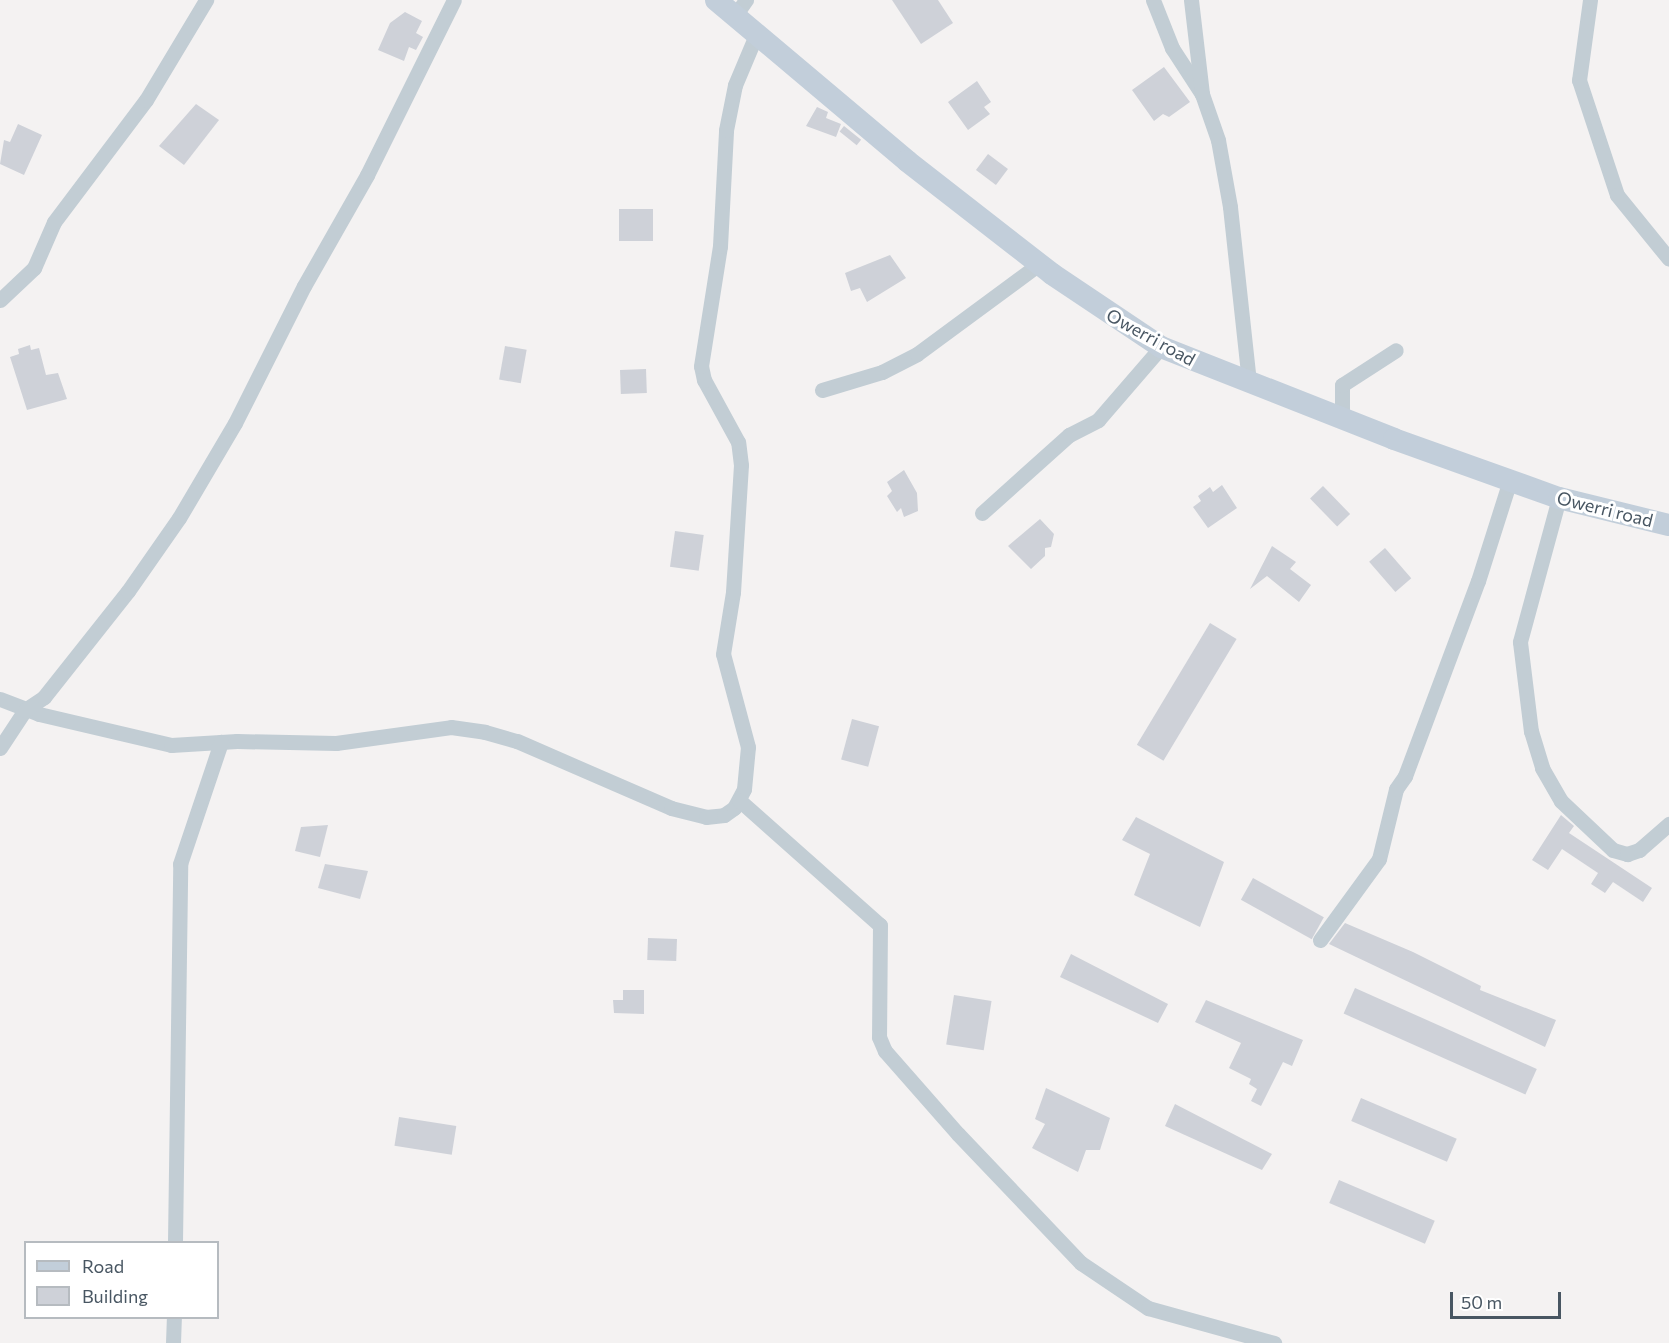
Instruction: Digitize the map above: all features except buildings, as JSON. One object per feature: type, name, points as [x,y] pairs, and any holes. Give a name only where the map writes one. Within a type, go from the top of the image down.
[{"type":"main road","name":"Owerri road","points":[[716,0],[740,8],[756,35],[1039,264],[1107,314],[1161,347],[1342,418],[1559,498],[1669,525]]},
{"type":"street","points":[[0,300],[34,268],[54,222],[147,100],[206,0]]},
{"type":"street","points":[[0,748],[44,697],[179,518],[235,423],[293,307],[368,175],[454,0]]},
{"type":"street","points":[[1153,0],[1172,48],[1202,94]]},
{"type":"street","points":[[1191,0],[1202,94],[1218,140],[1230,207],[1248,381]]},
{"type":"street","points":[[1590,0],[1579,80],[1617,195],[1669,259]]},
{"type":"street","points":[[0,699],[32,712],[171,745],[221,742],[336,743],[451,727],[517,741],[671,808],[706,817],[724,815],[740,800],[746,773],[746,732],[723,654],[733,592],[741,465],[738,442],[704,380],[701,366],[720,246],[726,130],[735,85],[756,35]]},
{"type":"street","points":[[822,390],[882,372],[917,354],[1039,264]]},
{"type":"street","points":[[982,513],[1069,435],[1098,420],[1161,347]]},
{"type":"street","points":[[1342,418],[1342,385],[1396,350]]},
{"type":"street","points":[[1320,940],[1379,859],[1396,789],[1405,776],[1478,580],[1510,480]]},
{"type":"street","points":[[1559,498],[1520,642],[1531,730],[1542,768],[1561,801],[1613,850],[1627,854],[1639,850],[1669,824]]},
{"type":"street","points":[[175,1241],[180,864],[221,742]]},
{"type":"street","points":[[740,800],[880,925],[879,1037],[885,1051],[958,1134],[1081,1263],[1148,1308],[1274,1343]]},
{"type":"street","points":[[173,1343],[174,1319]]}]
